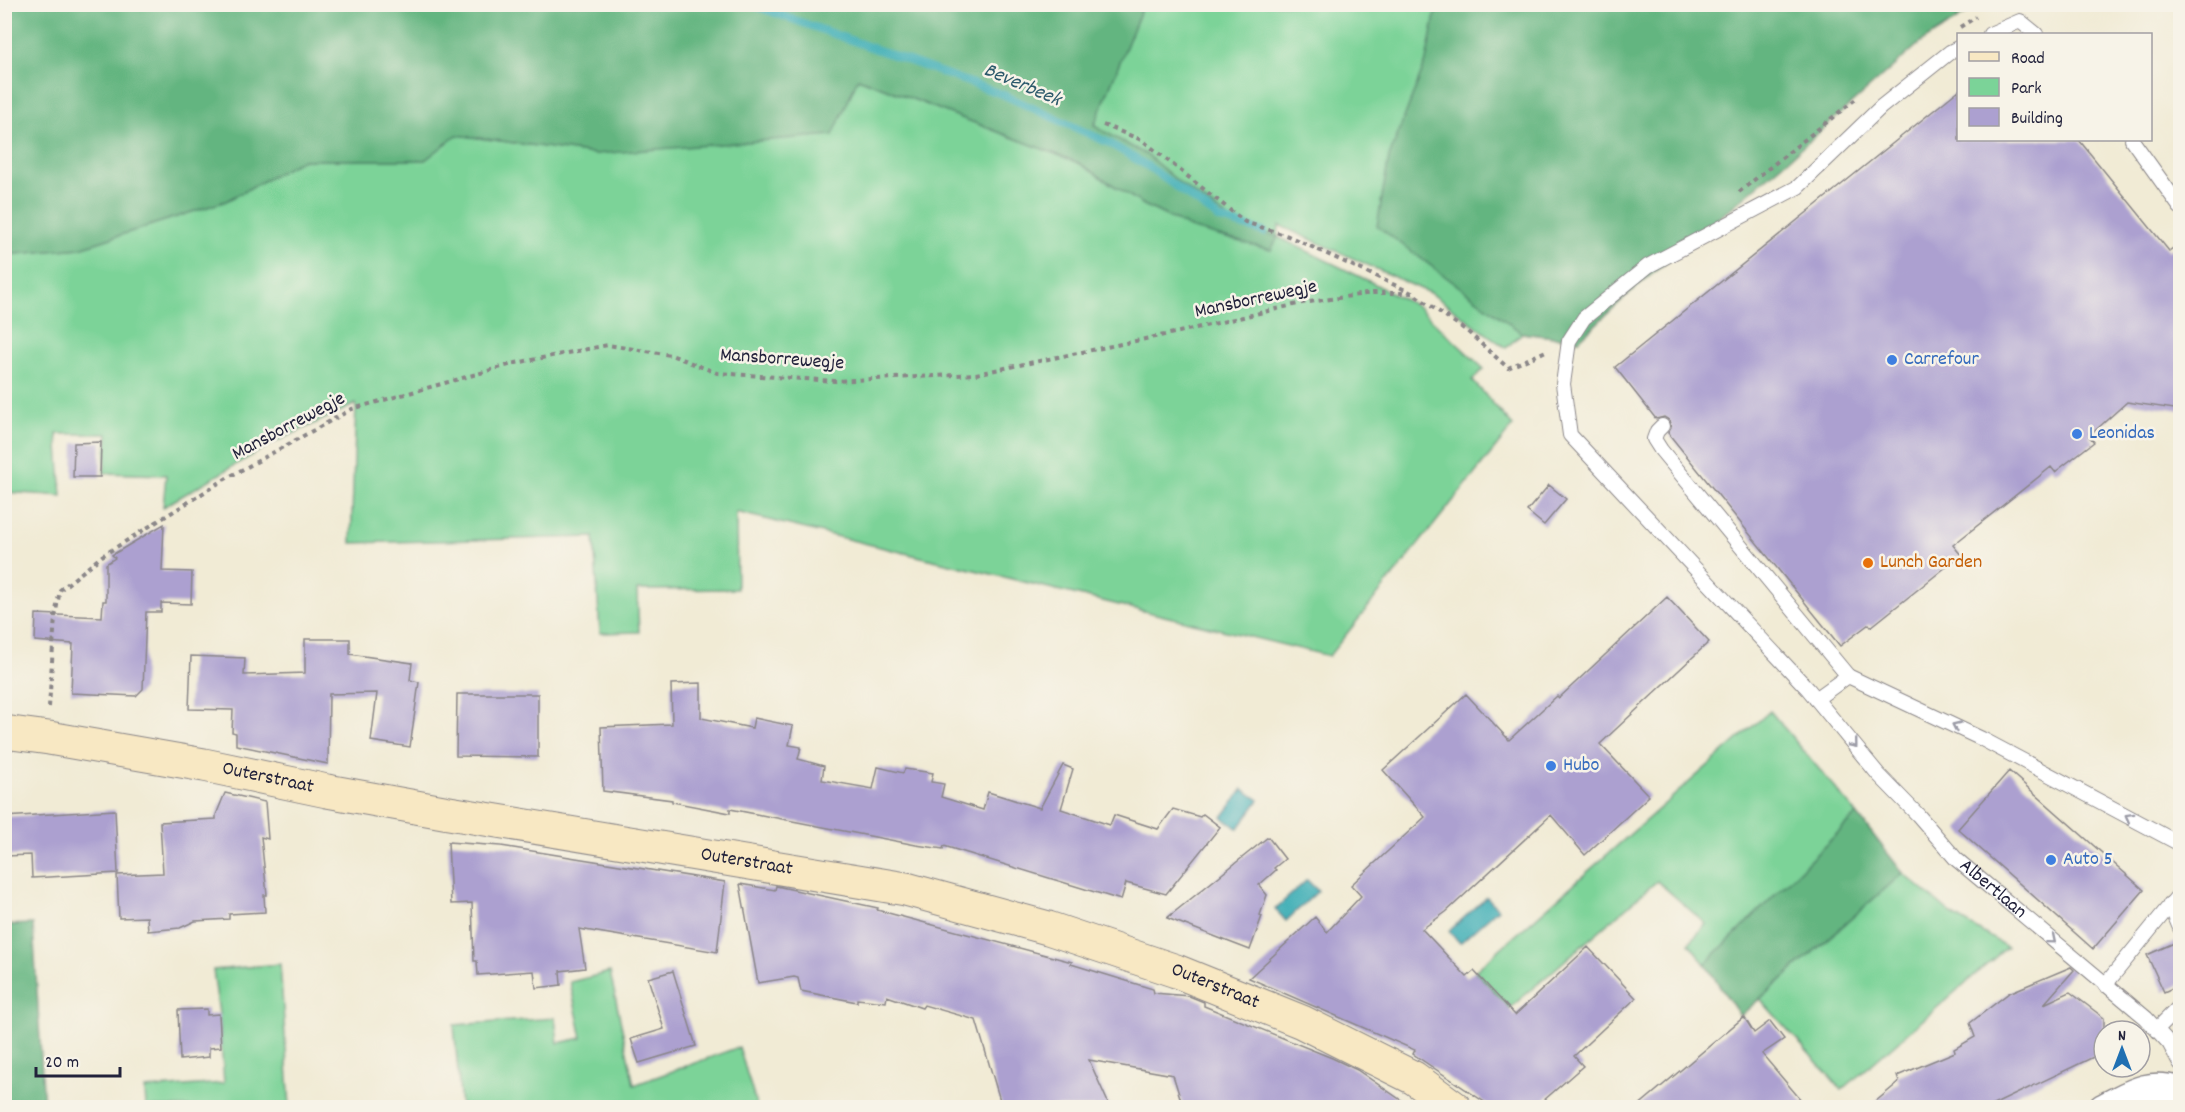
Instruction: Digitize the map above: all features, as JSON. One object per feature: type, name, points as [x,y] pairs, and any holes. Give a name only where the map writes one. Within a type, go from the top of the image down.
[{"type":"street","name":"Outerstraat","points":[[4,732],[204,765],[438,811],[906,889],[1048,928],[1176,971],[1302,1022],[1414,1078],[1455,1107]]},
{"type":"street","points":[[2103,1107],[2142,1089],[2163,1086],[2181,1091]]},
{"type":"lane","points":[[1992,33],[2020,21],[2035,33]]},
{"type":"lane","points":[[1569,341],[1584,318],[1647,266],[1797,187],[1881,107],[1957,49]]},
{"type":"lane","points":[[2133,141],[2181,207]]},
{"type":"lane","name":"Albertlaan","points":[[1569,341],[1563,384],[1570,435],[1816,699],[1878,774],[1956,859],[2157,1029],[2181,1063]]},
{"type":"lane","points":[[1662,426],[1654,439],[1661,450],[1848,676],[1982,739],[2181,844]]},
{"type":"lane","points":[[1816,699],[1848,676]]},
{"type":"lane","points":[[2105,985],[2181,893]]},
{"type":"lane","points":[[2170,904],[2181,928]]},
{"type":"lane","points":[[2157,1029],[2181,1006]]},
{"type":"path","points":[[1958,28],[1977,17]]},
{"type":"path","points":[[1736,195],[1862,94]]},
{"type":"path","points":[[1103,125],[1142,140],[1245,222],[1288,236],[1412,293],[1467,331],[1508,368],[1569,341]]},
{"type":"path","name":"Mansborrewegje","points":[[49,738],[50,672],[55,616],[60,590],[102,556],[227,477],[352,409],[516,363],[608,345],[671,355],[717,373],[834,381],[976,374],[1179,332],[1302,303],[1373,293],[1412,293]]},
{"type":"green space","points":[[5,4],[1143,5],[1094,126],[1147,155],[1181,184],[1234,222],[1278,237],[1271,250],[1193,229],[1144,205],[1079,163],[858,78],[833,135],[596,154],[457,135],[425,160],[302,160],[226,201],[80,248],[5,255]]},
{"type":"green space","points":[[1143,4],[1447,5],[1579,340],[1522,333],[1506,348],[1432,294],[1279,225],[1278,237],[1234,222],[1181,184],[1147,155],[1094,126]]},
{"type":"green space","points":[[1437,5],[1980,5],[1920,43],[1781,166],[1633,290],[1579,340],[1522,333],[1377,226],[1389,157],[1426,61]]},
{"type":"green space","points":[[858,78],[1079,163],[1144,205],[1193,229],[1278,237],[1417,306],[1484,369],[1472,380],[1513,426],[1329,656],[736,512],[737,589],[637,590],[639,632],[600,633],[594,537],[351,543],[356,404],[273,443],[163,507],[166,475],[104,473],[108,434],[57,434],[62,496],[5,492],[5,417],[9,390],[5,389],[5,255],[80,248],[226,201],[302,160],[425,160],[457,135],[596,154]]},
{"type":"green space","points":[[1770,711],[1857,814],[1705,964],[1689,943],[1706,924],[1657,881],[1510,1008],[1475,971]]},
{"type":"green space","points":[[1857,814],[1903,873],[1740,1016],[1705,964]]},
{"type":"green space","points":[[1903,873],[1950,913],[2007,947],[1842,1090],[1760,999]]},
{"type":"green space","points":[[33,924],[44,1107],[5,1107],[5,925]]},
{"type":"green space","points":[[280,964],[290,1107],[146,1107],[145,1089],[224,1083],[213,970]]},
{"type":"green space","points":[[610,972],[634,1085],[739,1047],[757,1107],[461,1107],[454,1025],[555,1018],[558,1043],[582,1038],[570,982]]},
{"type":"water","points":[[1243,789],[1259,800],[1238,829],[1222,817]]},
{"type":"water","points":[[1307,880],[1318,891],[1286,921],[1275,909]]},
{"type":"water","points":[[1487,897],[1498,909],[1460,943],[1449,931]]},
{"type":"building","name":"Carrefour","points":[[1957,92],[1957,141],[2080,141],[2169,251],[2181,242],[2181,410],[2127,402],[2089,436],[2094,442],[2055,472],[2051,467],[1953,545],[1961,555],[1871,627],[1869,624],[1840,646],[1668,433],[1671,428],[1669,420],[1664,417],[1656,419],[1615,367]]},
{"type":"building","points":[[101,442],[100,477],[73,477],[74,443]]},
{"type":"building","points":[[1549,485],[1566,499],[1544,525],[1527,511]]},
{"type":"building","points":[[164,524],[162,571],[192,572],[191,604],[161,603],[161,612],[146,612],[143,689],[136,696],[71,693],[73,644],[35,641],[36,614],[102,617],[103,601],[106,601],[106,564],[115,558],[112,555]]},
{"type":"building","points":[[1667,597],[1709,642],[1600,744],[1649,796],[1585,855],[1551,815],[1446,912],[1422,929],[1467,977],[1474,971],[1515,1015],[1588,947],[1636,998],[1574,1056],[1583,1066],[1536,1107],[1492,1107],[1413,1054],[1415,1050],[1249,978],[1315,917],[1327,932],[1361,896],[1351,885],[1425,817],[1383,770],[1466,694],[1509,740],[1557,696],[1559,698]]},
{"type":"building","points":[[305,639],[350,639],[350,654],[412,663],[410,680],[419,682],[410,747],[371,741],[377,693],[329,694],[328,764],[236,745],[236,733],[232,732],[233,710],[189,709],[191,656],[245,658],[244,675],[305,673]]},
{"type":"building","points":[[701,683],[701,718],[752,728],[754,718],[793,726],[789,745],[801,747],[798,759],[824,766],[822,780],[873,789],[878,767],[903,773],[905,769],[933,773],[931,782],[944,784],[941,797],[983,810],[988,792],[1040,808],[1063,765],[1073,769],[1061,809],[1110,825],[1114,815],[1158,829],[1173,809],[1200,817],[1203,814],[1220,827],[1166,894],[1126,883],[1121,900],[944,846],[943,849],[916,845],[730,809],[730,813],[672,802],[672,800],[603,791],[601,727],[672,724],[671,684]]},
{"type":"building","points":[[457,694],[538,694],[538,757],[456,756]]},
{"type":"building","name":"Auto 5","points":[[2009,771],[2144,890],[2093,949],[1958,829]]},
{"type":"building","points":[[225,793],[265,802],[268,839],[261,837],[267,895],[264,895],[265,912],[229,914],[229,919],[195,921],[180,928],[148,931],[147,917],[119,918],[117,875],[163,873],[160,822],[216,819]]},
{"type":"building","points":[[115,810],[118,873],[32,878],[31,855],[4,856],[4,817]]},
{"type":"building","points":[[1268,837],[1285,859],[1259,885],[1267,895],[1250,950],[1167,918]]},
{"type":"building","points":[[448,842],[501,846],[725,882],[717,952],[579,929],[585,968],[560,971],[561,985],[536,988],[534,971],[478,975],[477,961],[474,961],[472,903],[451,904]]},
{"type":"building","points":[[740,884],[775,890],[776,886],[878,908],[877,910],[1072,962],[1071,964],[1153,989],[1154,993],[1189,996],[1204,1002],[1204,1006],[1357,1070],[1411,1107],[1183,1107],[1173,1075],[1089,1060],[1110,1107],[1002,1107],[976,1020],[924,1005],[922,1008],[887,996],[886,1002],[857,999],[857,1002],[801,991],[798,978],[794,977],[758,983]]},
{"type":"building","points":[[2181,940],[2181,984],[2164,992],[2147,955]]},
{"type":"building","points":[[2071,967],[2074,970],[2044,1004],[2070,992],[2104,1018],[2092,1019],[2092,1058],[1989,1107],[1869,1107],[1899,1082],[1897,1076],[1955,1052],[1954,1049],[1975,1037],[1970,1023],[2009,993]]},
{"type":"building","points":[[673,971],[696,1046],[639,1063],[631,1039],[664,1029],[648,978]]},
{"type":"building","points":[[207,1009],[207,1015],[219,1014],[221,1047],[209,1048],[209,1057],[180,1060],[178,1010]]},
{"type":"building","points":[[1744,1017],[1754,1033],[1770,1021],[1784,1039],[1762,1054],[1807,1107],[1637,1107]]},
{"type":"waterway","name":"Beverbeek","points":[[750,4],[1004,95],[1109,143],[1149,167],[1220,219],[1264,232]]},
{"type":"place","name":"Carrefour","points":[[1892,360]]},
{"type":"place","name":"Leonidas","points":[[2077,434]]},
{"type":"place","name":"Lunch Garden","points":[[1868,563]]},
{"type":"place","name":"Hubo","points":[[1551,766]]},
{"type":"place","name":"Auto 5","points":[[2051,860]]}]
